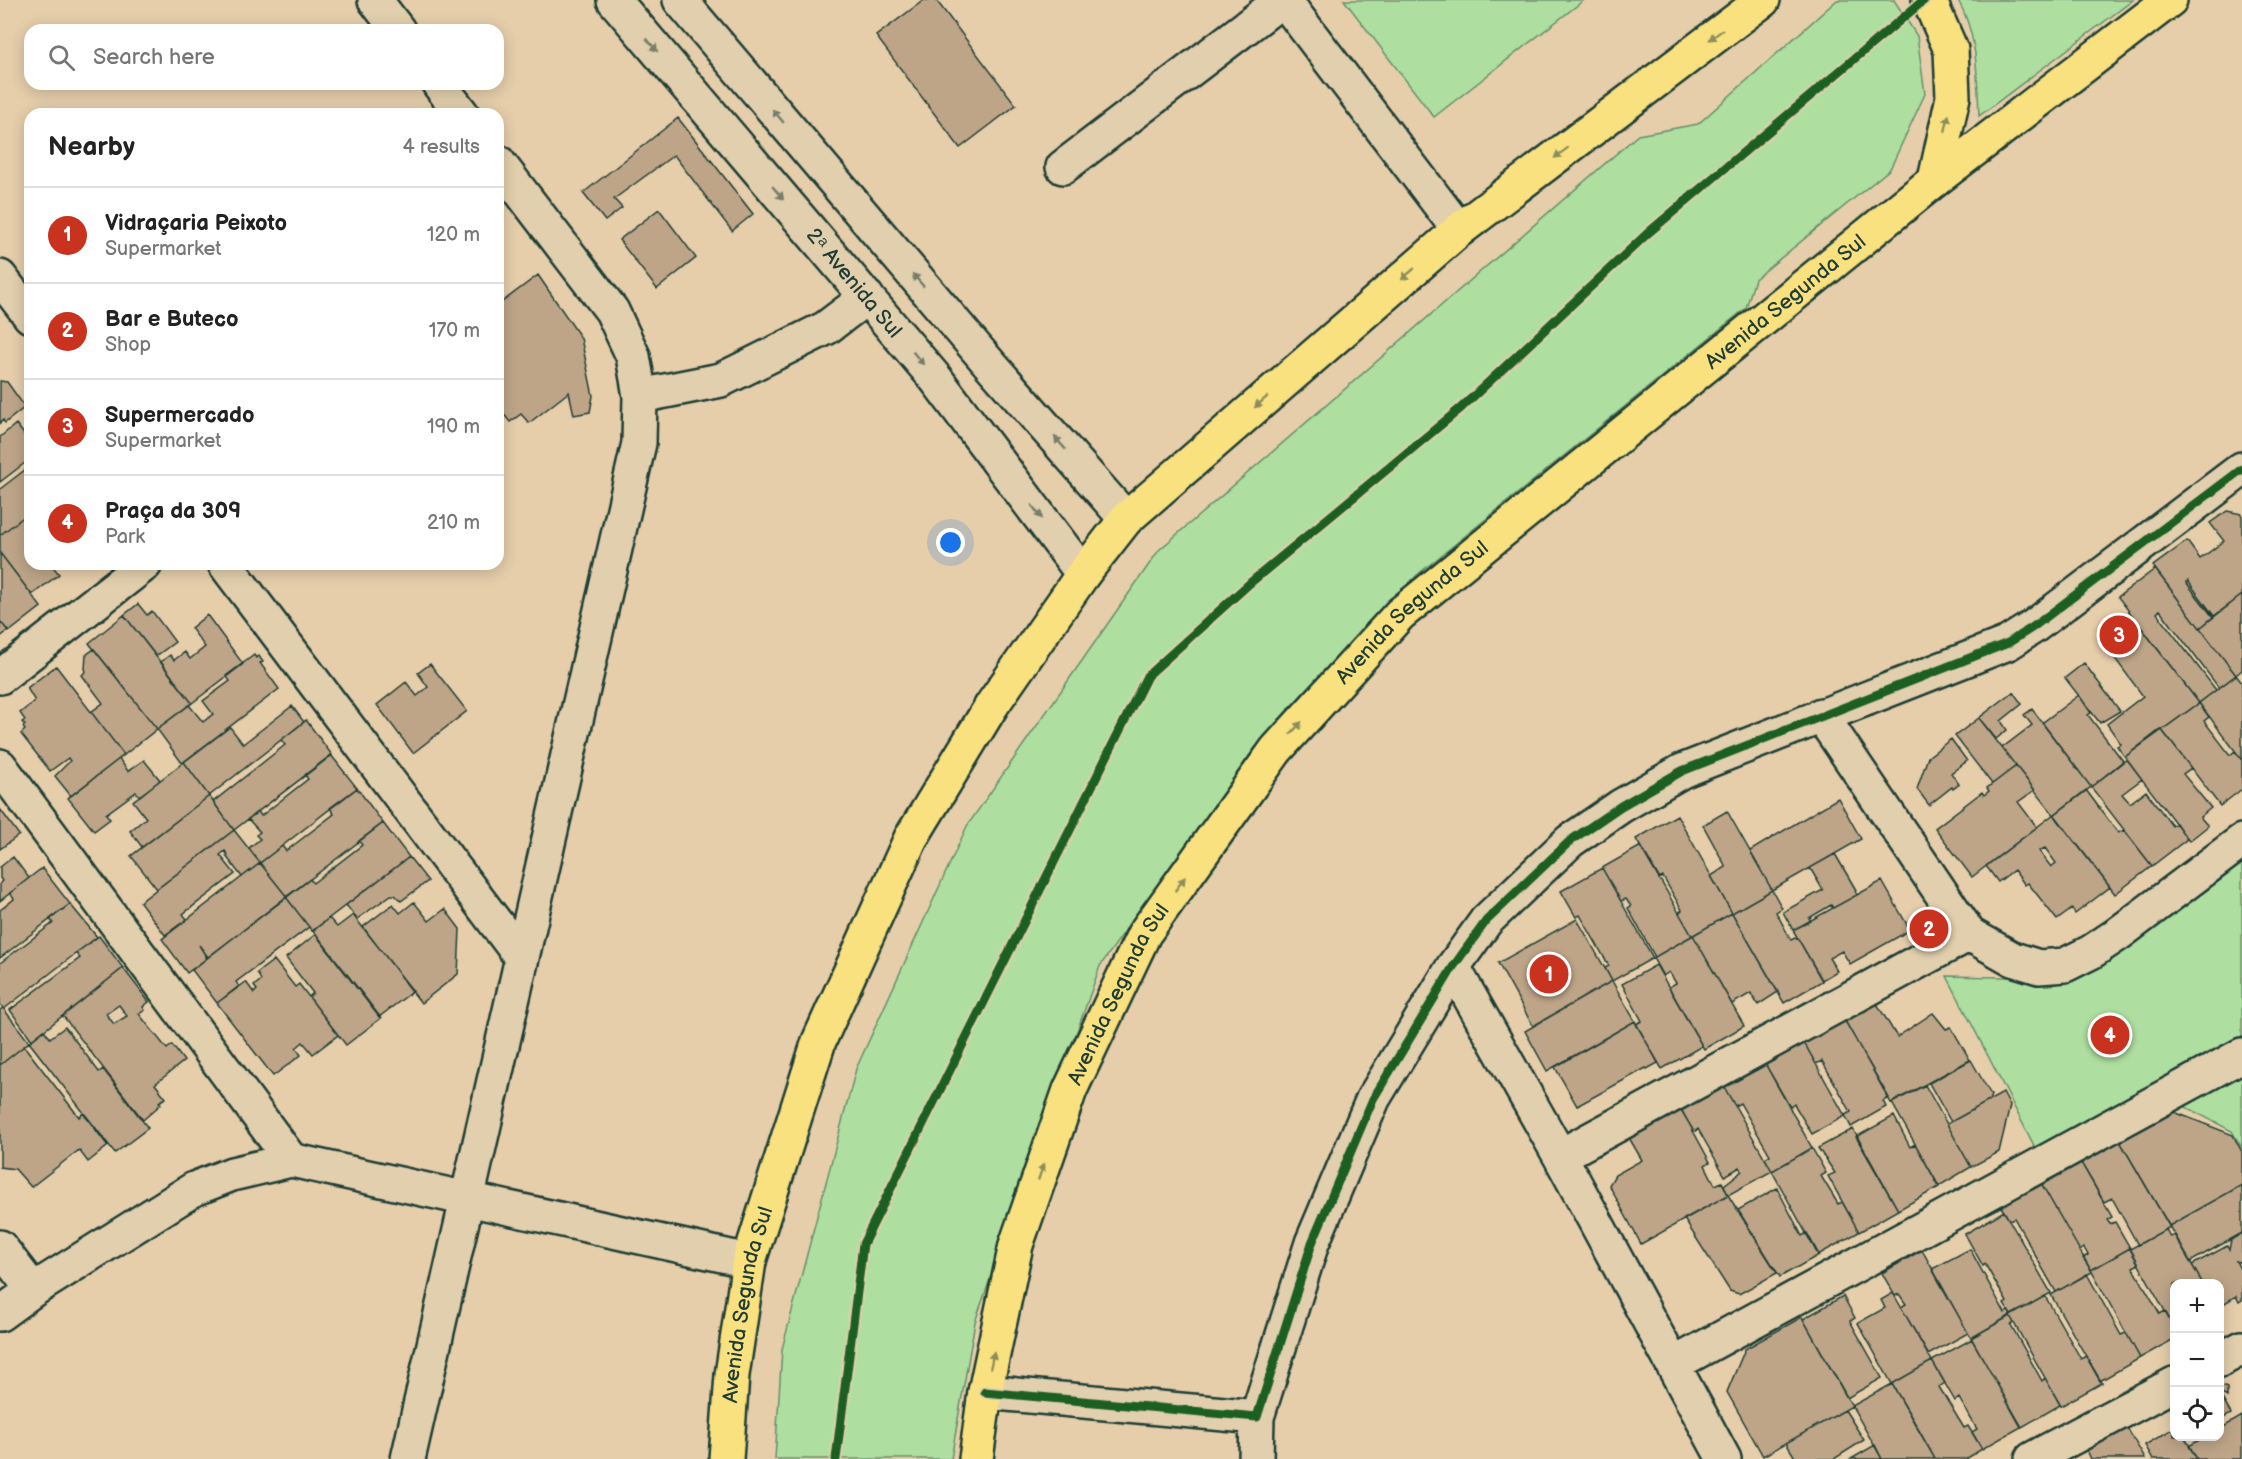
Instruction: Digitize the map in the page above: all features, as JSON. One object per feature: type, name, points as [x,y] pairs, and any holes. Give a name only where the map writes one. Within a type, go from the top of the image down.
[{"type":"main road","name":"Avenida Segunda Sul","points":[[726,1459],[732,1374],[749,1261],[819,1041],[911,838],[992,705],[1083,574],[1126,519],[1459,230],[1763,0]]},
{"type":"main road","points":[[1929,0],[1951,50],[1953,97],[1935,180]]},
{"type":"main road","name":"Avenida Segunda Sul","points":[[976,1459],[985,1392],[1016,1245],[1070,1090],[1144,934],[1276,750],[1400,614],[1935,180],[2170,0]]},
{"type":"street","points":[[375,0],[393,24]]},
{"type":"street","name":"2ᵃ Avenida Sul","points":[[614,0],[936,379],[1083,574]]},
{"type":"street","points":[[680,0],[1126,519]]},
{"type":"street","points":[[1063,167],[1283,0],[1459,230]]},
{"type":"street","points":[[444,90],[457,108]]},
{"type":"street","points":[[408,1459],[639,443],[640,396],[633,356],[612,311],[504,170]]},
{"type":"street","points":[[640,396],[721,380],[826,328],[867,297]]},
{"type":"street","points":[[1256,1459],[1257,1417],[1312,1243],[1373,1099],[1453,967],[1486,921],[1570,841],[1621,806],[1682,771],[2008,643],[2240,474]]},
{"type":"street","points":[[0,677],[137,570]]},
{"type":"street","points":[[230,570],[522,958]]},
{"type":"street","points":[[1821,715],[1969,934],[2013,959],[2039,967],[2065,965],[2091,952],[2242,841]]},
{"type":"street","points":[[0,766],[291,1160]]},
{"type":"street","points":[[1560,1156],[1969,934]]},
{"type":"street","points":[[1453,967],[1560,1156],[1724,1459]]},
{"type":"street","points":[[1674,1364],[2238,1066]]},
{"type":"street","points":[[0,1314],[33,1290],[194,1189],[232,1174],[291,1160],[749,1261]]},
{"type":"street","points":[[0,1246],[33,1290]]},
{"type":"street","points":[[2224,1358],[2242,1348]]},
{"type":"street","points":[[2032,1459],[2170,1387]]},
{"type":"street","points":[[985,1392],[1257,1417]]},
{"type":"green space","points":[[1344,0],[1584,0],[1434,117]]},
{"type":"green space","points":[[1837,0],[1894,0],[1917,36],[1925,94],[1890,169],[1755,279],[1746,308],[1417,575],[1254,749],[1100,966],[975,1322],[951,1459],[775,1459],[782,1349],[856,1069],[967,826],[1159,550],[1638,135],[1698,124]]},
{"type":"green space","points":[[1958,0],[2133,0],[1979,116],[1973,42],[1965,14]]},
{"type":"green space","points":[[2242,858],[2242,1148],[2232,1131],[2157,1092],[2042,1161],[1947,976],[2060,978]]},
{"type":"building","points":[[924,0],[936,0],[1016,105],[960,148],[876,36]]},
{"type":"building","points":[[678,118],[753,214],[732,231],[674,155],[614,199],[622,208],[605,221],[583,193]]},
{"type":"building","points":[[659,209],[696,258],[657,289],[619,240]]},
{"type":"building","points":[[538,275],[581,338],[593,396],[590,412],[574,415],[569,392],[529,423],[521,414],[510,422],[504,414],[504,300]]},
{"type":"building","points":[[0,381],[7,382],[24,408],[5,423],[3,420],[0,423]]},
{"type":"building","points":[[16,424],[24,434],[24,464],[0,482],[0,437]]},
{"type":"building","points":[[24,471],[24,517],[0,535],[0,489]]},
{"type":"building","points":[[2227,511],[2242,514],[2242,595],[2214,616],[2188,581],[2186,582],[2213,617],[2200,628],[2153,566],[2187,541],[2200,559],[2224,541],[2210,523]]},
{"type":"building","points":[[24,517],[24,570],[56,570],[59,574],[32,595],[0,553],[0,535]]},
{"type":"building","points":[[0,553],[41,607],[9,632],[0,621]]},
{"type":"building","points":[[2155,569],[2236,675],[2219,688],[2160,610],[2157,613],[2216,690],[2199,703],[2118,597]]},
{"type":"building","points":[[2242,595],[2242,670],[2236,675],[2200,628]]},
{"type":"building","points":[[138,604],[147,615],[152,611],[175,642],[156,656],[124,615]]},
{"type":"building","points":[[124,615],[192,703],[157,729],[89,643]]},
{"type":"building","points":[[207,615],[243,664],[192,703],[161,662],[170,655],[174,660],[185,652],[190,659],[205,647],[191,628]]},
{"type":"building","points":[[0,621],[8,631],[0,637]]},
{"type":"building","points":[[2139,625],[2199,703],[2125,757],[2117,746],[2121,744],[2107,724],[2143,696],[2108,649]]},
{"type":"building","points":[[94,649],[157,729],[124,755],[91,712],[103,703],[82,675],[86,671],[86,655]]},
{"type":"building","points":[[254,655],[256,658],[259,656],[263,662],[260,663],[279,689],[182,763],[157,729],[189,705],[203,722],[213,714],[203,701],[230,681],[226,676]]},
{"type":"building","points":[[2084,663],[2120,711],[2100,723],[2065,678]]},
{"type":"building","points":[[430,664],[467,711],[413,753],[377,705],[406,682],[417,696],[428,687],[418,673]]},
{"type":"building","points":[[56,666],[124,755],[71,796],[55,776],[70,761],[68,758],[50,771],[21,734],[25,730],[22,722],[25,720],[20,713],[35,701],[27,688]]},
{"type":"building","points":[[2236,675],[2242,683],[2242,760],[2199,703]]},
{"type":"building","points":[[2013,692],[2022,704],[2001,721],[2007,730],[1996,739],[1979,718]]},
{"type":"building","points":[[2079,695],[2091,713],[2088,715],[2123,761],[2091,787],[2042,723]]},
{"type":"building","points":[[2199,703],[2209,717],[2204,721],[2230,755],[2235,751],[2242,760],[2242,789],[2220,806],[2162,730]]},
{"type":"building","points":[[292,706],[304,722],[209,796],[184,762],[230,727],[243,744]]},
{"type":"building","points":[[2032,709],[2091,787],[2054,815],[2002,748],[2032,725],[2024,715]]},
{"type":"building","points":[[1979,718],[2016,766],[1992,784],[1955,736]]},
{"type":"building","points":[[306,720],[332,755],[234,830],[213,802],[285,745],[281,740]]},
{"type":"building","points":[[2161,729],[2191,768],[2183,774],[2211,808],[2200,817],[2208,826],[2189,841],[2125,757]]},
{"type":"building","points":[[1951,739],[1967,761],[1951,773],[1959,784],[1929,805],[1917,789],[1928,757]]},
{"type":"building","points":[[331,755],[357,788],[260,863],[249,848],[260,839],[256,835],[260,832],[248,819],[258,811],[261,816],[308,779],[305,775]]},
{"type":"building","points":[[119,759],[128,771],[144,760],[160,780],[140,796],[136,792],[106,814],[110,819],[94,831],[68,798]]},
{"type":"building","points":[[2127,759],[2142,779],[2122,794],[2130,803],[2146,791],[2172,826],[2176,823],[2187,839],[2152,866],[2091,787]]},
{"type":"building","points":[[184,762],[209,796],[142,847],[130,831],[146,818],[133,801]]},
{"type":"building","points":[[2016,766],[2035,790],[2018,802],[2037,827],[1972,877],[1935,828],[1982,792],[1984,795],[1989,791],[1987,788]]},
{"type":"building","points":[[357,788],[383,823],[287,897],[260,863],[282,846],[286,851],[334,814],[330,808]]},
{"type":"building","points":[[2086,790],[2118,833],[2124,830],[2152,866],[2115,894],[2054,815]]},
{"type":"building","points":[[209,796],[234,830],[157,889],[131,856]]},
{"type":"building","points":[[1838,798],[1861,839],[1772,890],[1750,851]]},
{"type":"building","points":[[0,809],[19,835],[0,849]]},
{"type":"building","points":[[1727,811],[1772,890],[1732,913],[1711,876],[1726,867],[1703,825]]},
{"type":"building","points":[[2054,814],[2110,887],[2075,914],[2072,909],[2057,920],[2028,883],[2025,885],[2014,870],[1998,882],[1986,866]],"holes":[[[2045,848],[2056,863],[2051,867],[2039,851]]]},
{"type":"building","points":[[1677,815],[1732,913],[1692,936],[1679,913],[1682,910],[1663,877],[1659,879],[1636,839]]},
{"type":"building","points":[[383,823],[409,857],[312,931],[286,897],[310,879],[313,883],[362,845],[359,841]]},
{"type":"building","points":[[234,830],[260,863],[242,877],[226,856],[228,855],[225,851],[220,855],[235,874],[183,914],[187,919],[165,935],[140,902]]},
{"type":"building","points":[[1641,846],[1692,936],[1655,957],[1628,908],[1631,906],[1626,899],[1621,901],[1602,868]]},
{"type":"building","points":[[1835,854],[1857,895],[1833,908],[1831,905],[1809,918],[1811,921],[1793,930],[1783,912],[1823,890],[1810,868]]},
{"type":"building","points":[[13,857],[29,878],[0,901],[2,881],[0,867]]},
{"type":"building","points":[[409,857],[428,881],[401,901],[395,895],[391,895],[357,919],[346,905]]},
{"type":"building","points":[[260,863],[287,897],[208,957],[199,945],[207,958],[187,973],[162,939]]},
{"type":"building","points":[[42,868],[70,904],[0,958],[0,910],[14,899],[10,893]]},
{"type":"building","points":[[1602,868],[1653,958],[1612,981],[1605,968],[1609,966],[1580,915],[1576,917],[1561,891]]},
{"type":"building","points":[[1882,881],[1910,930],[1850,964],[1842,951],[1829,958],[1837,971],[1822,980],[1793,930]]},
{"type":"building","points":[[1772,890],[1782,908],[1776,912],[1791,940],[1797,937],[1822,981],[1784,1003],[1732,913]]},
{"type":"building","points":[[286,897],[309,927],[236,982],[239,986],[217,1003],[192,970]]},
{"type":"building","points":[[414,902],[429,921],[445,909],[460,929],[458,974],[421,1003],[363,927],[393,904],[400,913]]},
{"type":"building","points":[[70,904],[97,937],[4,1009],[0,1004],[0,963],[53,923],[50,919]]},
{"type":"building","points":[[1732,913],[1778,992],[1758,1005],[1751,993],[1732,1004],[1693,935]]},
{"type":"building","points":[[353,915],[413,991],[379,1017],[313,931],[329,918],[337,927]]},
{"type":"building","points":[[1577,919],[1612,981],[1533,1026],[1498,963]]},
{"type":"building","points":[[316,934],[381,1018],[346,1045],[309,997],[313,993],[286,958]]},
{"type":"building","points":[[1693,935],[1744,1026],[1704,1049],[1669,987],[1676,983],[1669,972],[1663,976],[1653,958]]},
{"type":"building","points":[[99,936],[123,968],[32,1040],[10,1010],[80,958],[76,953]]},
{"type":"building","points":[[274,960],[295,987],[299,984],[338,1035],[313,1054],[303,1042],[296,1048],[301,1055],[273,1076],[217,1003],[246,982],[254,993],[257,990],[254,986],[261,980],[257,973]]},
{"type":"building","points":[[1656,965],[1702,1046],[1662,1069],[1636,1024],[1642,1021],[1622,984]]},
{"type":"building","points":[[123,968],[149,1002],[143,1007],[145,1010],[139,1014],[167,1049],[172,1045],[184,1061],[155,1084],[166,1098],[159,1102],[161,1104],[143,1120],[63,1016]],"holes":[[[119,1005],[127,1016],[114,1024],[106,1014]]]},
{"type":"building","points":[[1612,981],[1635,1021],[1547,1071],[1525,1031]]},
{"type":"building","points":[[1873,997],[1897,1037],[1933,1013],[1946,1029],[1951,1027],[1970,1060],[1891,1103],[1843,1017]]},
{"type":"building","points":[[3,1008],[29,1042],[0,1065],[0,1010]]},
{"type":"building","points":[[1842,1016],[1889,1098],[1883,1101],[1886,1107],[1851,1127],[1845,1115],[1851,1112],[1822,1061],[1816,1064],[1802,1039]]},
{"type":"building","points":[[1635,1021],[1658,1063],[1577,1106],[1555,1067]]},
{"type":"building","points":[[65,1027],[99,1072],[103,1069],[148,1128],[115,1153],[29,1042],[44,1030],[50,1038]]},
{"type":"building","points":[[1802,1039],[1845,1116],[1812,1134],[1794,1104],[1790,1107],[1763,1060]]},
{"type":"building","points":[[24,1046],[79,1117],[83,1113],[108,1146],[88,1162],[79,1150],[31,1187],[15,1169],[0,1167],[0,1065]]},
{"type":"building","points":[[1763,1060],[1812,1148],[1772,1171],[1765,1158],[1770,1155],[1740,1103],[1735,1106],[1723,1085]]},
{"type":"building","points":[[1971,1060],[1991,1095],[1989,1101],[1951,1122],[1929,1083]]},
{"type":"building","points":[[1723,1085],[1772,1171],[1728,1195],[1724,1185],[1742,1171],[1740,1167],[1725,1176],[1698,1129],[1694,1132],[1680,1108]]},
{"type":"building","points":[[1925,1085],[1971,1167],[1939,1186],[1892,1103]]},
{"type":"building","points":[[2003,1093],[2010,1106],[1999,1152],[1971,1167],[1947,1124]]},
{"type":"building","points":[[1680,1107],[1710,1162],[1705,1165],[1715,1185],[1722,1182],[1728,1195],[1641,1244],[1609,1185],[1615,1175],[1642,1160],[1628,1136]]},
{"type":"building","points":[[2169,1110],[2233,1135],[2242,1152],[2242,1185],[2169,1226],[2118,1138]]},
{"type":"building","points":[[1894,1116],[1910,1147],[1915,1144],[1939,1187],[1898,1210],[1856,1137]]},
{"type":"building","points":[[1853,1129],[1898,1210],[1859,1232],[1828,1176],[1835,1173],[1818,1148]]},
{"type":"building","points":[[2118,1138],[2170,1227],[2138,1245],[2112,1198],[2104,1202],[2080,1161]]},
{"type":"building","points":[[1812,1148],[1826,1173],[1821,1176],[1838,1204],[1842,1202],[1859,1232],[1818,1255],[1772,1171]]},
{"type":"building","points":[[2080,1161],[2112,1217],[2107,1220],[2110,1224],[2115,1222],[2130,1248],[2091,1270],[2083,1258],[2088,1255],[2084,1248],[2080,1251],[2041,1183]]},
{"type":"building","points":[[2041,1183],[2092,1272],[2056,1292],[2014,1218],[2009,1220],[2000,1205]]},
{"type":"building","points":[[2242,1185],[2242,1233],[2190,1262],[2169,1226]]},
{"type":"building","points":[[1777,1188],[1802,1236],[1807,1233],[1819,1255],[1780,1277],[1738,1210]]},
{"type":"building","points":[[1728,1195],[1777,1273],[1739,1294],[1730,1291],[1684,1219]]},
{"type":"building","points":[[2004,1211],[2051,1293],[2011,1315],[2004,1304],[2007,1302],[1965,1234]]},
{"type":"building","points":[[2166,1229],[2170,1237],[2175,1235],[2200,1279],[2170,1279],[2170,1320],[2130,1249]]},
{"type":"building","points":[[2242,1233],[2242,1263],[2236,1261],[2240,1269],[2242,1267],[2242,1300],[2239,1302],[2236,1296],[2224,1304],[2224,1279],[2200,1279],[2192,1265],[2227,1246],[2229,1250],[2231,1240]]},
{"type":"building","points":[[2130,1248],[2139,1264],[2133,1267],[2160,1314],[2165,1311],[2170,1320],[2170,1341],[2140,1358],[2091,1270]]},
{"type":"building","points":[[1970,1249],[2005,1313],[2008,1311],[2011,1315],[1971,1338],[1932,1269]]},
{"type":"building","points":[[1922,1250],[1968,1333],[1928,1355],[1901,1307],[1906,1304],[1899,1294],[1895,1296],[1882,1273]]},
{"type":"building","points":[[2087,1274],[2121,1335],[2126,1333],[2140,1358],[2100,1381],[2051,1295]]},
{"type":"building","points":[[1893,1293],[1932,1361],[1892,1384],[1858,1323],[1885,1308],[1881,1300]]},
{"type":"building","points":[[1843,1296],[1855,1318],[1850,1321],[1882,1378],[1847,1398],[1803,1319]]},
{"type":"building","points":[[2045,1296],[2081,1359],[2086,1356],[2102,1383],[2061,1406],[2010,1316]]},
{"type":"building","points":[[2010,1316],[2014,1323],[2011,1325],[2042,1381],[2045,1378],[2060,1405],[2022,1427],[1971,1338]]},
{"type":"building","points":[[1802,1317],[1852,1406],[1763,1456],[1727,1392],[1745,1349]]},
{"type":"building","points":[[1972,1339],[2021,1427],[1982,1449],[1972,1432],[1977,1429],[1959,1398],[1955,1401],[1932,1361]]},
{"type":"building","points":[[1932,1361],[1945,1383],[1939,1387],[1964,1428],[1968,1426],[1982,1449],[1966,1459],[1935,1459],[1892,1384]]},
{"type":"building","points":[[1892,1384],[1935,1459],[1882,1459],[1852,1406]]},
{"type":"building","points":[[2224,1387],[2227,1388],[2227,1397],[2224,1395]]},
{"type":"building","points":[[2224,1402],[2231,1414],[2224,1418]]},
{"type":"building","points":[[1845,1410],[1864,1440],[1834,1459],[1796,1459],[1786,1443]]},
{"type":"building","points":[[2242,1416],[2242,1459],[2197,1459],[2189,1446],[2198,1441],[2224,1441],[2224,1427]]},
{"type":"building","points":[[2126,1426],[2145,1459],[2091,1459],[2086,1448]]},
{"type":"building","points":[[2170,1430],[2170,1441],[2187,1441],[2197,1459],[2153,1459],[2145,1445]]},
{"type":"building","points":[[1875,1445],[1882,1459],[1851,1459]]},
{"type":"cycle path","points":[[836,1459],[863,1244],[1147,676],[1250,583],[1461,408],[1648,233],[1924,0]]},
{"type":"cycle path","points":[[985,1392],[1257,1417],[1312,1243],[1373,1099],[1453,967],[1486,921],[1570,841],[1621,806],[1682,771],[2008,643],[2033,627],[2242,469]]},
{"type":"place","name":"Supermercado","points":[[2119,635]]},
{"type":"place","name":"Bar e Buteco","points":[[1929,929]]},
{"type":"place","name":"Vidraçaria Peixoto","points":[[1549,974]]},
{"type":"place","name":"Praça da 309","points":[[2110,1035]]}]
